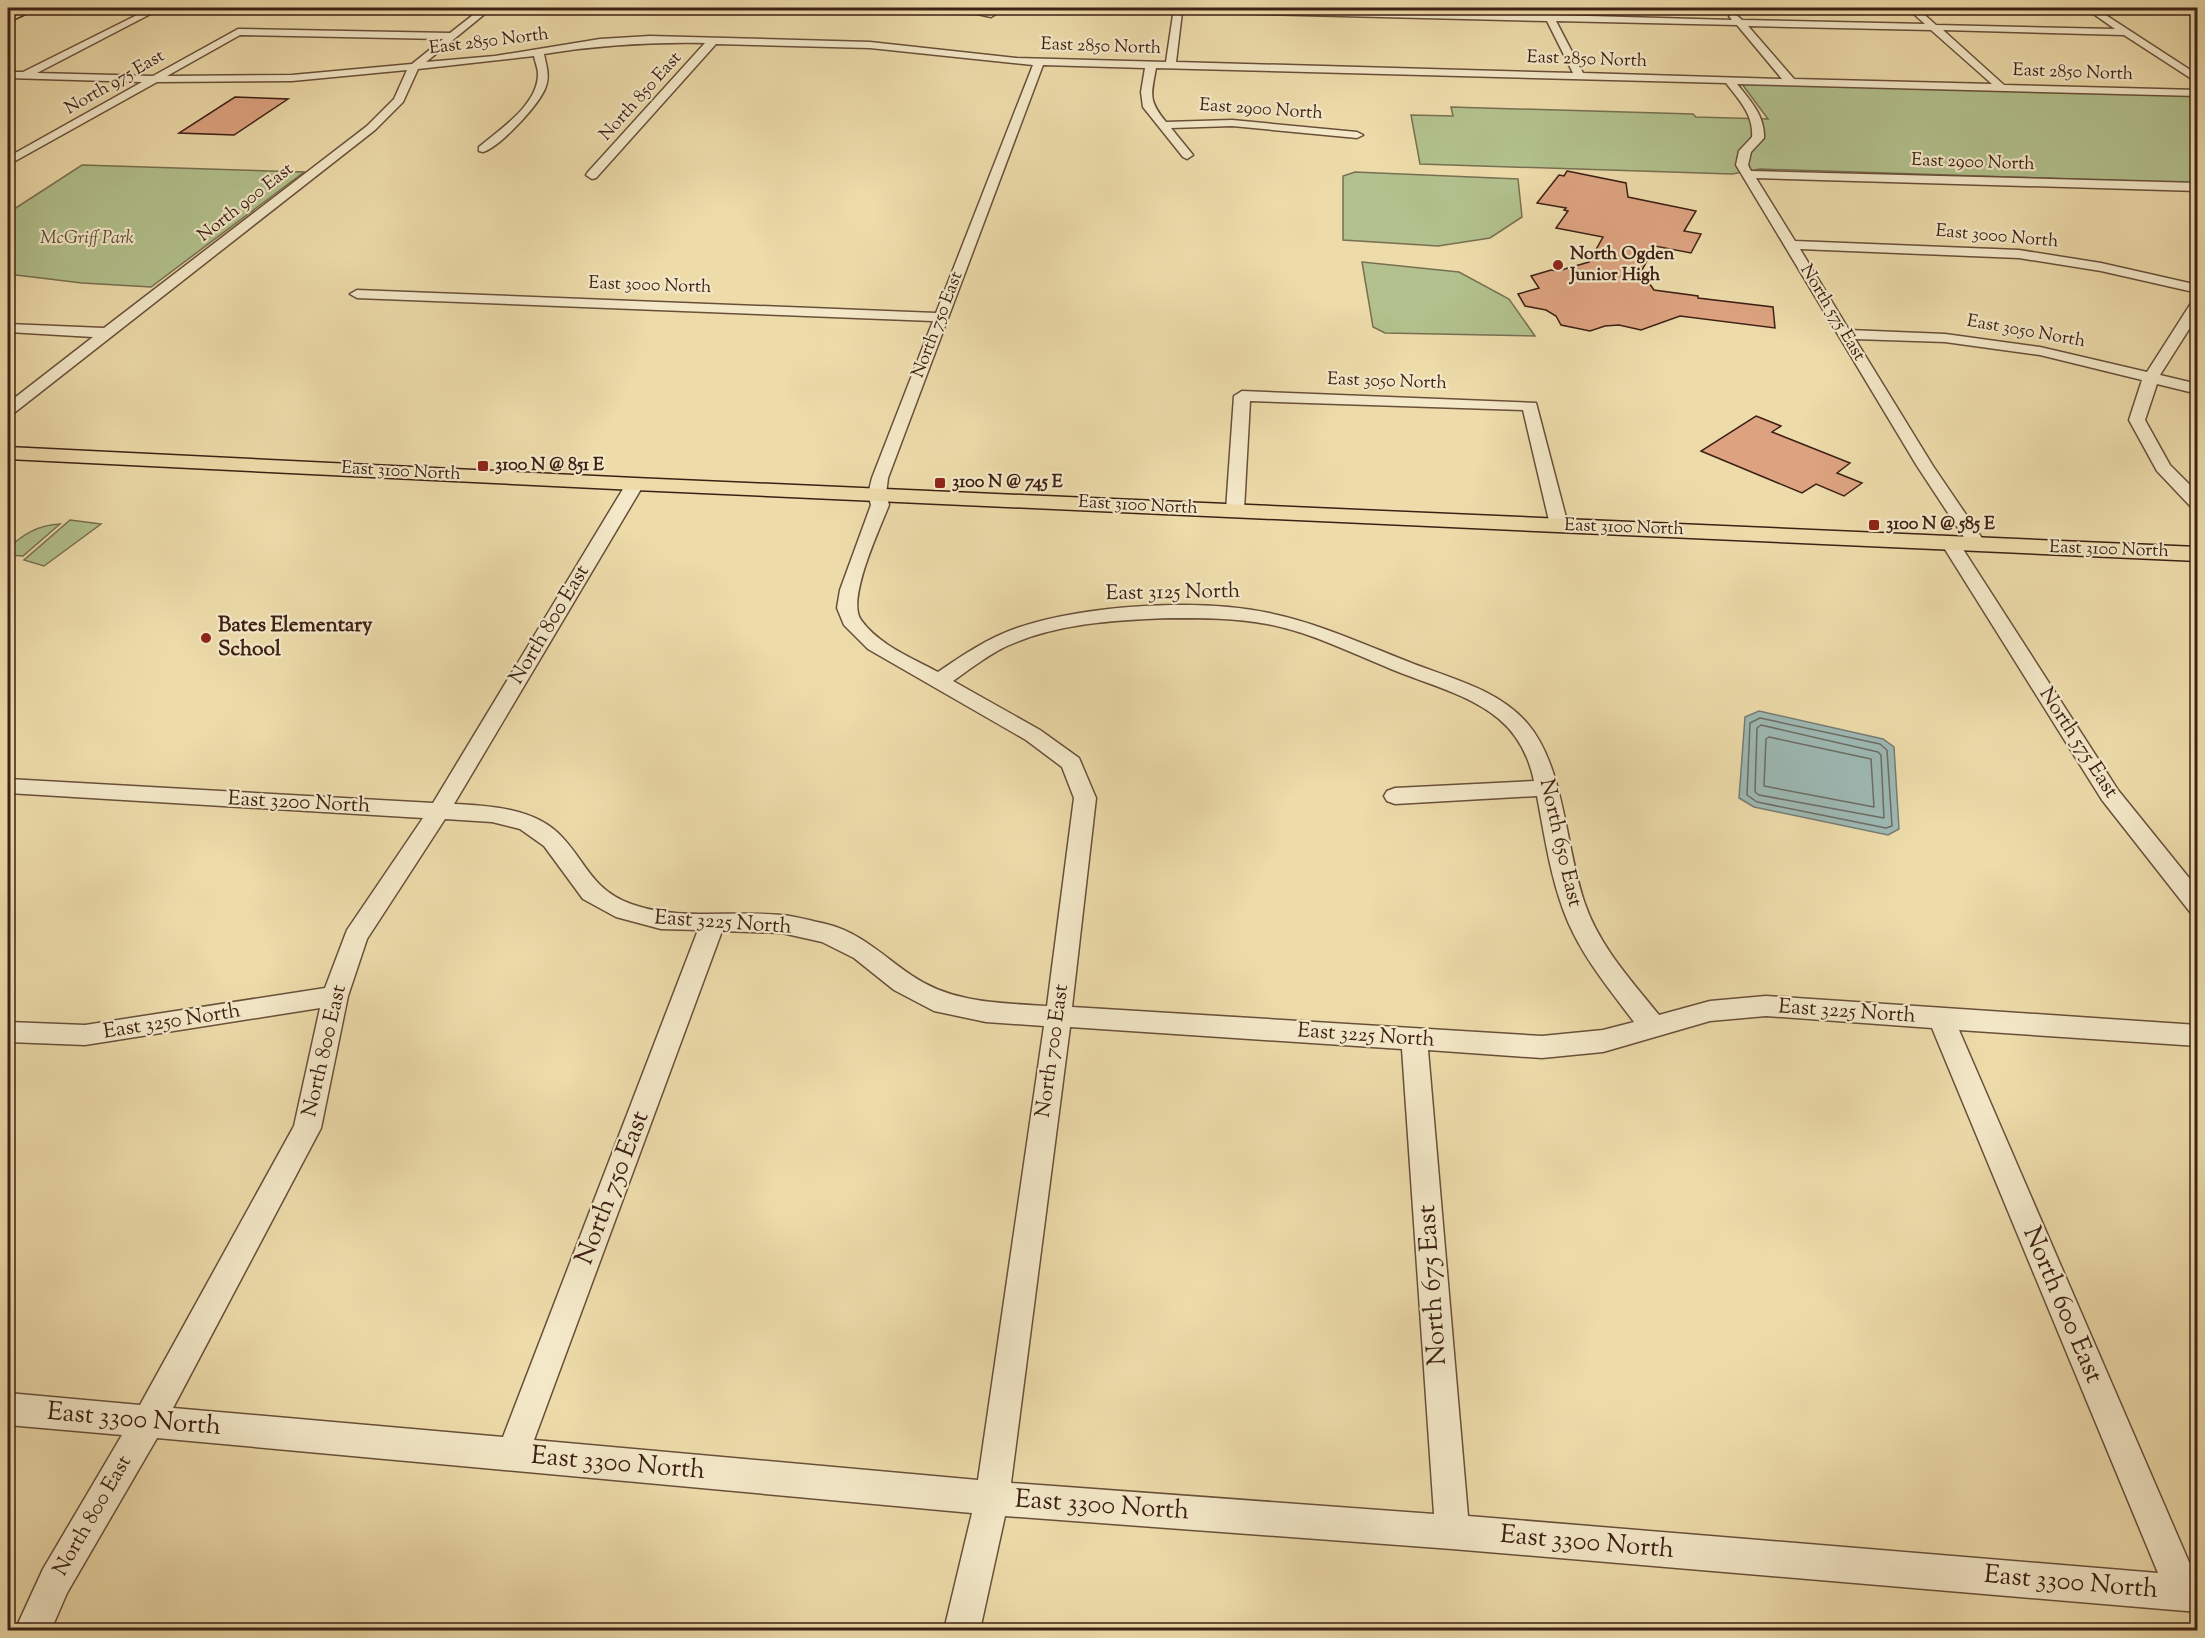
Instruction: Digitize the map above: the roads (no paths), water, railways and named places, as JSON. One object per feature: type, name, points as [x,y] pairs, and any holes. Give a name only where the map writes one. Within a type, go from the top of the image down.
[{"type":"main road","points":[[8,19],[33,8]]},
{"type":"main road","name":"East 3100 North","points":[[8,453],[635,484],[2198,554]]},
{"type":"street","points":[[8,84],[157,8]]},
{"type":"street","name":"North 900 East","points":[[8,410],[371,128],[399,100],[413,68],[487,8]]},
{"type":"street","points":[[813,8],[930,9],[991,14]]},
{"type":"street","points":[[1171,65],[1178,8],[1365,10],[1550,18],[2124,32]]},
{"type":"street","points":[[1545,8],[1580,76]]},
{"type":"street","points":[[1728,8],[1791,82]]},
{"type":"street","points":[[1912,8],[2002,88]]},
{"type":"street","points":[[2090,8],[2198,80]]},
{"type":"street","points":[[922,23],[930,9]]},
{"type":"street","name":"North 975 East","points":[[8,162],[238,32],[450,36]]},
{"type":"street","points":[[908,48],[916,34]]},
{"type":"street","name":"East 2850 North","points":[[8,75],[155,79],[292,78],[413,68],[624,40],[835,44],[908,48],[994,60],[1039,62],[2198,93]]},
{"type":"street","name":"North 850 East","points":[[592,175],[713,41]]},
{"type":"street","points":[[483,149],[527,109],[540,90],[543,76],[539,53]]},
{"type":"street","name":"North 750 East","points":[[849,590],[880,505],[877,494],[880,478],[1039,62]]},
{"type":"street","points":[[1151,65],[1146,92],[1148,107],[1187,155]]},
{"type":"street","points":[[1730,81],[1757,119],[1760,127],[1758,138],[1744,151],[1742,165],[1748,174]]},
{"type":"street","name":"East 2900 North","points":[[1163,125],[1232,123],[1357,135]]},
{"type":"street","name":"East 2900 North","points":[[1748,174],[2198,187]]},
{"type":"street","name":"North 575 East","points":[[1748,174],[1926,466],[1977,544]]},
{"type":"street","name":"East 3000 North","points":[[1791,245],[2019,254],[2102,267],[2198,289]]},
{"type":"street","name":"East 3000 North","points":[[357,294],[940,317]]},
{"type":"street","points":[[2198,303],[2151,377],[2137,420],[2163,467],[2198,504]]},
{"type":"street","points":[[8,328],[107,333]]},
{"type":"street","name":"East 3050 North","points":[[1845,334],[1945,338],[2040,351],[2198,389]]},
{"type":"street","name":"East 3050 North","points":[[1235,510],[1242,396],[1530,406],[1559,525]]},
{"type":"street","name":"North 800 East","points":[[33,1630],[55,1581],[148,1422],[307,1128],[335,996],[356,937],[439,811],[635,484]]},
{"type":"street","name":"North 575 East","points":[[1950,543],[2110,795],[2198,906]]},
{"type":"street","name":"North 700 East","points":[[849,590],[848,608],[851,621],[861,633],[875,645],[1033,735],[1071,763],[1085,798],[1058,1017],[992,1498],[962,1630]]},
{"type":"street","name":"East 3125 North","points":[[938,681],[1000,642],[1049,625],[1075,620],[1173,612],[1216,613],[1261,617],[1298,626],[1481,698]]},
{"type":"street","name":"North 650 East","points":[[1481,698],[1509,716],[1528,735],[1542,766],[1571,899],[1580,922],[1595,949],[1653,1027]]},
{"type":"street","name":"East 3200 North","points":[[8,786],[492,814],[527,823],[552,840],[570,867]]},
{"type":"street","points":[[1395,796],[1547,788]]},
{"type":"street","name":"East 3225 North","points":[[570,867],[591,893],[624,911],[661,920],[782,924],[828,934],[862,951],[903,983],[943,1004],[986,1012],[1542,1047],[1603,1041],[1710,1011],[1766,1006],[2198,1036]]},
{"type":"street","name":"North 750 East","points":[[513,1454],[713,922]]},
{"type":"street","name":"East 3250 North","points":[[8,1032],[85,1035],[335,996]]},
{"type":"street","name":"North 600 East","points":[[1941,1018],[2191,1593]]},
{"type":"street","name":"North 675 East","points":[[1414,1039],[1452,1532]]},
{"type":"street","name":"East 3300 North","points":[[8,1409],[992,1498],[1452,1532],[2191,1593]]},
{"type":"water","points":[[1759,711],[1883,739],[1894,747],[1899,829],[1888,835],[1754,807],[1739,798],[1745,717]]},
{"type":"place","name":"North Ogden Junior High","points":[[1558,265]]},
{"type":"place","name":"3100 N @ 851 E","points":[[483,466]]},
{"type":"place","name":"3100 N @ 745 E","points":[[940,483]]},
{"type":"place","name":"3100 N @ 585 E","points":[[1874,525]]},
{"type":"place","name":"Bates Elementary School","points":[[206,638]]},
{"type":"park label","name":"McGriff Park","points":[[87,239]]}]
